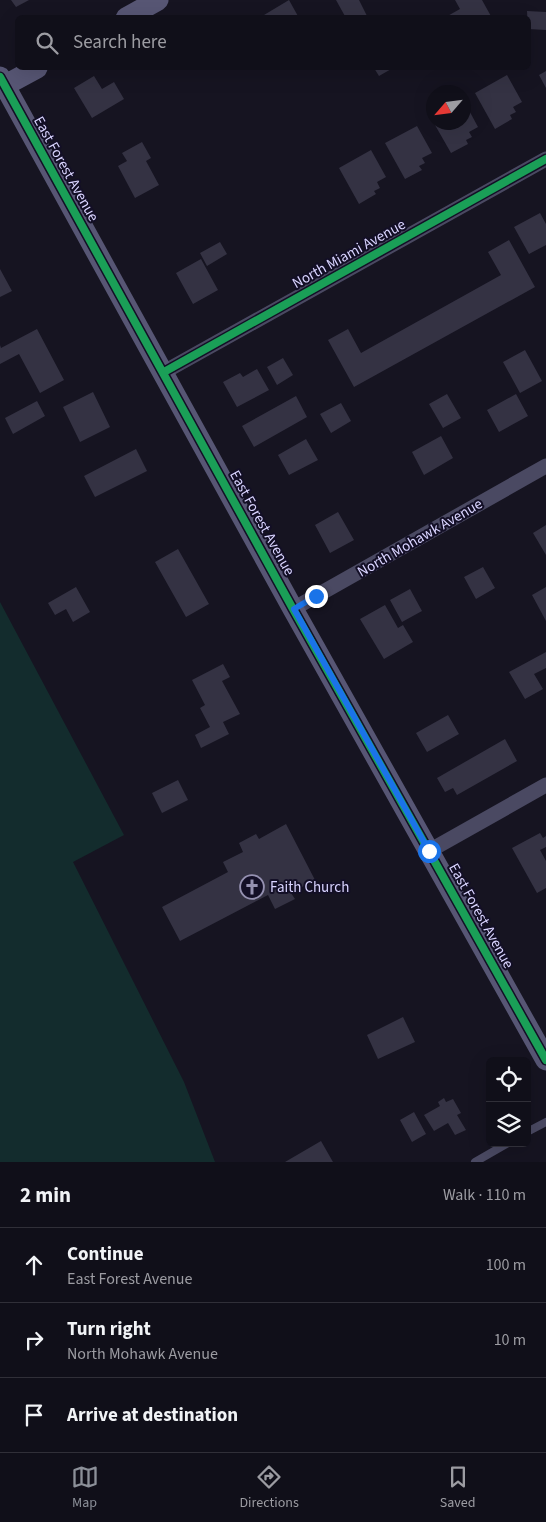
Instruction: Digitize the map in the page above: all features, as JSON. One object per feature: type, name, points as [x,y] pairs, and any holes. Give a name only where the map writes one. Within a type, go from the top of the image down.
[{"type":"street","points":[[131,15],[158,0]]},
{"type":"street","points":[[2,84],[33,70]]},
{"type":"street","name":"East Forest Avenue","points":[[2,84],[546,1060]]},
{"type":"street","name":"North Miami Avenue","points":[[164,372],[546,159]]},
{"type":"street","name":"North Mohawk Avenue","points":[[294,609],[546,466]]},
{"type":"street","points":[[429,851],[546,785]]},
{"type":"lane","points":[[531,1130],[546,1122]]},
{"type":"lane","points":[[474,1162],[501,1147]]},
{"type":"green space","points":[[0,602],[124,835],[73,862],[184,1082],[215,1162],[0,1162]]},
{"type":"building","points":[[11,0],[29,0],[16,7]]},
{"type":"building","points":[[289,0],[297,15],[264,15]]},
{"type":"building","points":[[336,0],[359,0],[366,15],[344,15]]},
{"type":"building","points":[[455,0],[482,0],[490,15],[449,15],[460,9]]},
{"type":"building","points":[[527,11],[546,12],[546,30],[531,29],[531,15],[527,15]]},
{"type":"building","points":[[375,70],[390,70],[379,76]]},
{"type":"building","points":[[546,71],[546,88],[539,75]]},
{"type":"building","points":[[507,75],[522,102],[513,107],[516,112],[510,115],[512,119],[495,129],[475,93]]},
{"type":"building","points":[[94,76],[102,89],[114,82],[124,99],[92,118],[74,88]]},
{"type":"building","points":[[471,114],[478,127],[469,132],[472,137],[466,140],[468,144],[451,153],[438,130],[471,130]]},
{"type":"building","points":[[417,126],[432,153],[422,158],[425,163],[419,166],[422,170],[405,179],[385,143]]},
{"type":"building","points":[[142,142],[151,158],[146,161],[159,185],[135,198],[118,166],[127,161],[122,153]]},
{"type":"building","points":[[371,150],[386,177],[377,182],[380,188],[374,191],[376,194],[359,204],[339,168]]},
{"type":"building","points":[[540,213],[546,224],[546,245],[529,254],[514,227]]},
{"type":"building","points":[[509,240],[535,287],[354,387],[328,340],[348,329],[361,353],[501,275],[488,252]]},
{"type":"building","points":[[220,242],[227,254],[207,266],[200,253]]},
{"type":"building","points":[[201,259],[218,290],[193,304],[176,273]]},
{"type":"building","points":[[0,269],[12,291],[0,297]]},
{"type":"building","points":[[37,329],[64,380],[40,393],[19,354],[0,364],[0,345],[1,348]]},
{"type":"building","points":[[525,350],[542,381],[520,393],[503,362]]},
{"type":"building","points":[[283,358],[293,375],[277,385],[267,367]]},
{"type":"building","points":[[257,369],[269,390],[237,407],[223,382],[240,373],[243,377]]},
{"type":"building","points":[[93,392],[110,427],[80,442],[63,407]]},
{"type":"building","points":[[447,394],[461,418],[443,428],[429,404]]},
{"type":"building","points":[[516,394],[528,416],[499,432],[487,410]]},
{"type":"building","points":[[296,396],[307,417],[254,447],[242,426]]},
{"type":"building","points":[[37,401],[45,416],[13,434],[5,418]]},
{"type":"building","points":[[341,403],[351,421],[331,433],[320,414]]},
{"type":"building","points":[[441,436],[453,458],[424,475],[412,452]]},
{"type":"building","points":[[306,439],[318,460],[289,475],[278,455]]},
{"type":"building","points":[[136,449],[147,471],[95,497],[84,476]]},
{"type":"building","points":[[338,512],[354,540],[330,553],[315,525]]},
{"type":"building","points":[[546,525],[546,555],[533,533]]},
{"type":"building","points":[[178,549],[209,604],[186,617],[155,562]]},
{"type":"building","points":[[483,567],[495,588],[476,599],[464,577]]},
{"type":"building","points":[[76,587],[90,612],[73,622],[66,609],[55,615],[48,603]]},
{"type":"building","points":[[546,587],[546,621],[532,595]]},
{"type":"building","points":[[410,589],[422,611],[402,622],[390,600]]},
{"type":"building","points":[[385,605],[398,628],[403,625],[413,642],[384,659],[360,619]]},
{"type":"building","points":[[546,652],[546,668],[534,674],[543,689],[525,699],[509,672]]},
{"type":"building","points":[[223,664],[230,677],[222,681],[240,714],[223,722],[229,734],[201,748],[195,735],[210,727],[200,708],[205,705],[192,680]]},
{"type":"building","points":[[448,715],[459,734],[427,752],[416,733]]},
{"type":"building","points":[[505,739],[517,761],[457,795],[453,788],[445,792],[437,778]]},
{"type":"building","points":[[178,780],[188,800],[162,813],[152,793]]},
{"type":"building","name":"Faith Church","points":[[286,824],[315,880],[291,893],[295,899],[275,909],[268,895],[180,941],[162,907],[228,872],[223,862],[243,852],[239,843],[256,834],[259,839]]},
{"type":"building","points":[[540,833],[543,838],[546,836],[546,847],[540,850],[546,861],[546,888],[537,893],[512,848]]},
{"type":"building","points":[[403,1017],[415,1042],[378,1059],[367,1035]]},
{"type":"building","points":[[444,1098],[446,1102],[453,1099],[461,1113],[457,1115],[466,1130],[455,1135],[448,1123],[434,1131],[424,1115],[440,1106],[438,1102]]},
{"type":"building","points":[[414,1112],[426,1134],[412,1142],[400,1120]]},
{"type":"building","points":[[321,1141],[333,1162],[285,1162]]},
{"type":"cycle path","points":[[0,77],[293,609],[546,1060]]},
{"type":"cycle path","points":[[164,372],[546,159]]},
{"type":"place","name":"Faith Church","points":[[252,887]]},
{"type":"route","points":[[316,596],[294,609],[429,851]]}]
